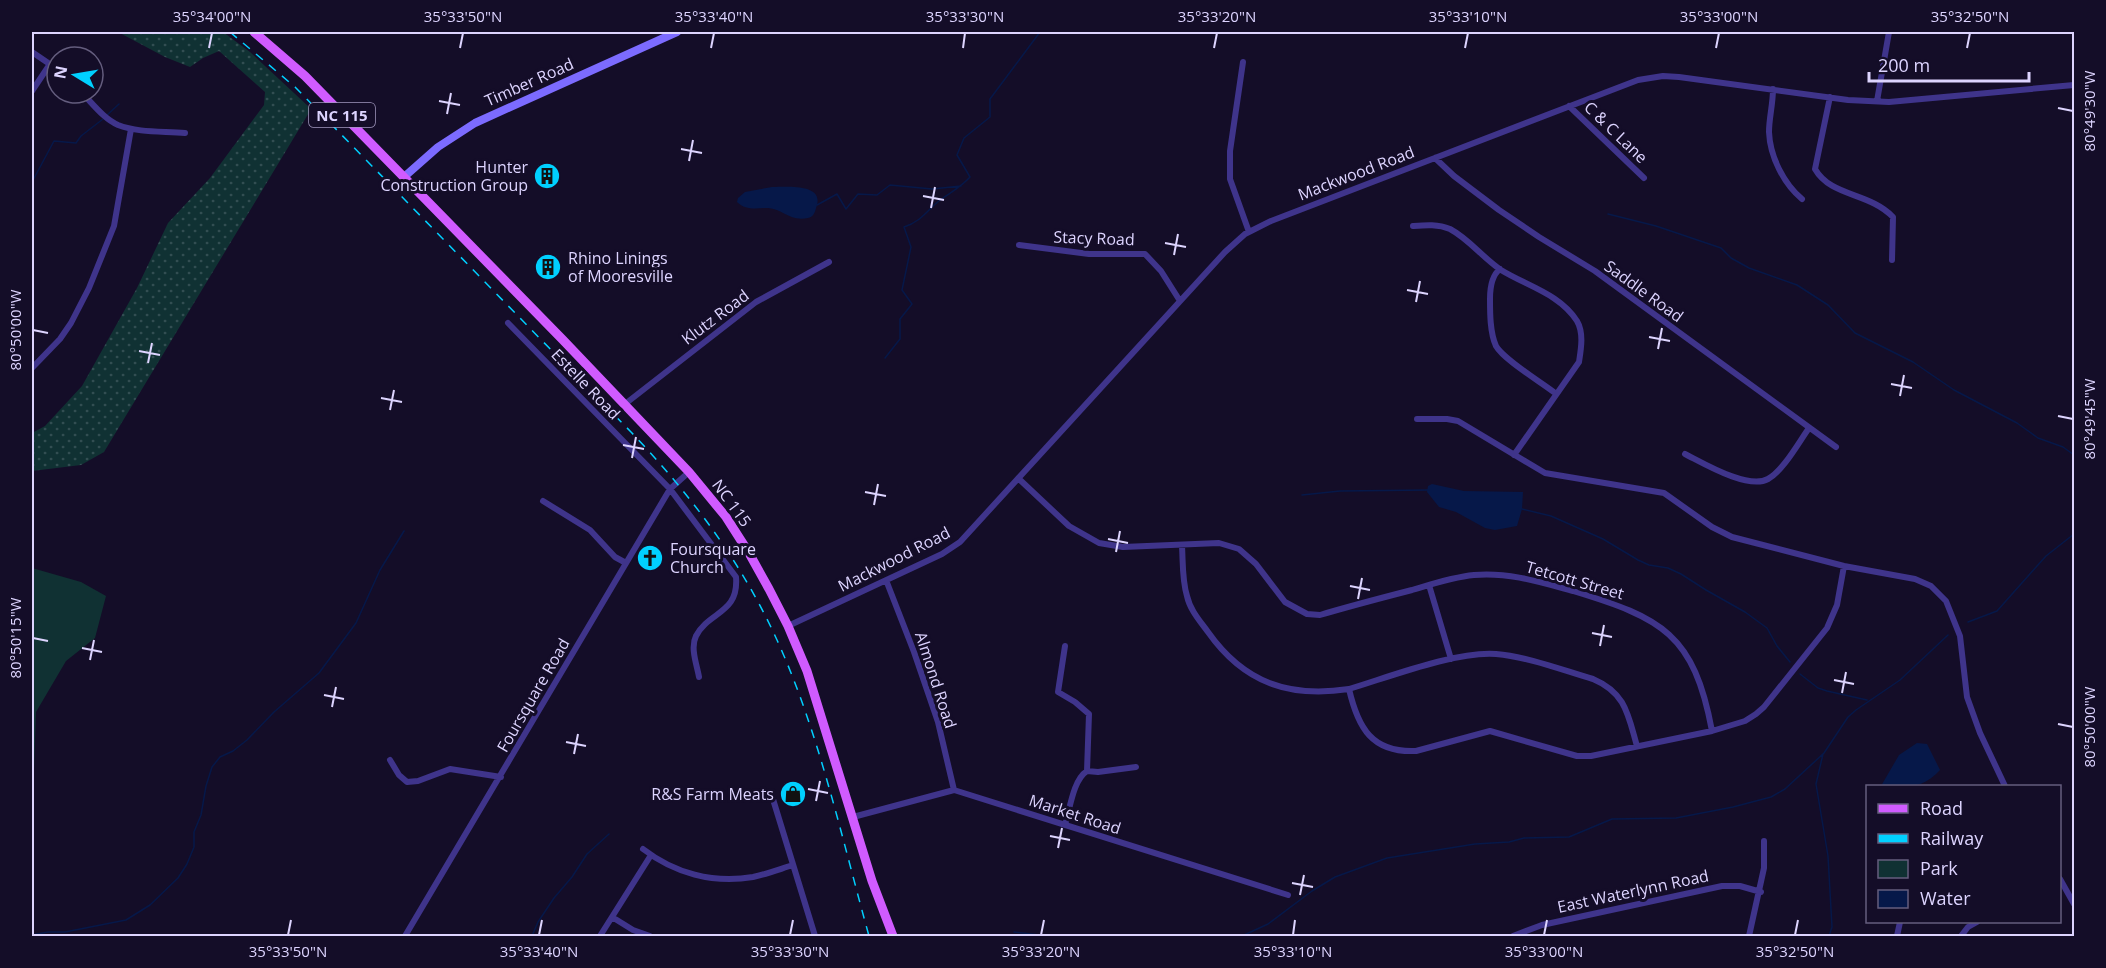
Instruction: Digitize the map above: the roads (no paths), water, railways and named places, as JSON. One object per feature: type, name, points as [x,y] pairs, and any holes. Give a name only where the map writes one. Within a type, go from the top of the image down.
[{"type":"main road","name":"NC 115","points":[[254,32],[305,76],[625,404],[689,472],[726,518],[749,553],[788,626],[807,671],[876,893],[893,936]]},
{"type":"street","name":"Timber Road","points":[[404,177],[438,147],[475,123],[677,32]]},
{"type":"street","points":[[1877,101],[1889,32]]},
{"type":"street","points":[[32,52],[45,61]]},
{"type":"street","points":[[1243,62],[1230,151],[1230,179],[1249,232]]},
{"type":"street","points":[[32,91],[45,72]]},
{"type":"street","name":"Mackwood Road","points":[[788,626],[942,554],[960,542],[1225,252],[1249,232],[1271,220],[1638,80],[1663,76],[1889,102],[2074,85]]},
{"type":"street","points":[[1773,89],[1769,132],[1774,158],[1793,191],[1802,199]]},
{"type":"street","points":[[1830,97],[1815,169],[1821,178],[1836,189],[1867,198],[1893,217],[1892,260]]},
{"type":"street","points":[[94,105],[117,125],[131,129],[185,133]]},
{"type":"street","name":"C & C Lane","points":[[1569,106],[1644,178]]},
{"type":"street","points":[[32,368],[55,345],[71,323],[102,257],[114,226],[131,129]]},
{"type":"street","name":"Saddle Road","points":[[1435,158],[1462,182],[1506,215],[1595,272],[1836,447]]},
{"type":"street","points":[[1413,226],[1432,224],[1450,230],[1500,269],[1549,294],[1570,310],[1579,324],[1582,347],[1579,362],[1555,393],[1514,455]]},
{"type":"street","name":"Stacy Road","points":[[1019,245],[1033,249],[1089,254],[1145,254],[1161,271],[1180,301]]},
{"type":"street","name":"Klutz Road","points":[[625,404],[756,302],[829,262]]},
{"type":"street","points":[[1500,269],[1495,273],[1490,290],[1490,317],[1496,345],[1503,355],[1555,393]]},
{"type":"street","name":"Estelle Road","points":[[508,324],[670,489],[736,577],[735,596],[730,605],[696,636],[694,651],[699,677]]},
{"type":"street","points":[[1416,419],[1458,421],[1545,472],[1664,494],[1712,527],[1732,537],[1844,566],[1915,579],[1931,586],[1946,601],[1960,636],[1967,697],[1980,733],[2005,785]]},
{"type":"street","points":[[1685,454],[1738,478],[1754,482],[1767,480],[1777,472],[1809,428]]},
{"type":"street","name":"Foursquare Road","points":[[405,936],[670,489],[689,472]]},
{"type":"street","name":"Tetcott Street","points":[[1019,479],[1069,525],[1087,538],[1099,543],[1123,547],[1219,543],[1239,549],[1256,564],[1285,603],[1308,614],[1320,615],[1474,575],[1510,576],[1533,580],[1644,616],[1663,629],[1689,657],[1700,680],[1712,730]]},
{"type":"street","points":[[543,501],[590,530],[615,557],[626,563]]},
{"type":"street","points":[[1182,546],[1184,582],[1190,607],[1213,639],[1235,663],[1260,679],[1287,689],[1315,693],[1349,689],[1451,659],[1485,654],[1510,656],[1605,684],[1619,697],[1627,709],[1637,746]]},
{"type":"street","points":[[1349,689],[1360,725],[1375,740],[1394,749],[1416,751],[1490,731],[1577,756],[1591,756],[1712,730],[1745,721],[1756,714],[1815,645],[1833,617],[1844,566]]},
{"type":"street","name":"Almond Road","points":[[886,580],[938,722],[954,790]]},
{"type":"street","points":[[1429,585],[1451,659]]},
{"type":"street","points":[[1065,646],[1058,692],[1089,714],[1087,771]]},
{"type":"street","points":[[390,760],[407,782],[418,781],[450,769],[501,777]]},
{"type":"street","points":[[1065,825],[1081,775],[1087,771],[1098,772],[1136,767]]},
{"type":"street","points":[[853,817],[954,790]]},
{"type":"street","name":"Market Road","points":[[954,790],[1288,895]]},
{"type":"street","points":[[772,796],[815,936]]},
{"type":"street","points":[[1749,936],[1761,892],[1764,841]]},
{"type":"street","points":[[643,849],[675,869],[702,877],[752,877],[793,865]]},
{"type":"street","points":[[600,936],[651,855]]},
{"type":"street","points":[[2061,881],[2074,904]]},
{"type":"street","name":"East Waterlynn Road","points":[[1513,936],[1542,925],[1722,886],[1740,886],[1761,892]]},
{"type":"street","points":[[612,917],[633,930],[650,936]]},
{"type":"street","points":[[1961,936],[1974,923]]},
{"type":"water","points":[[772,187],[795,187],[810,190],[818,200],[814,214],[802,219],[773,209],[748,208],[737,202],[745,192]]},
{"type":"water","points":[[1432,484],[1464,491],[1523,492],[1522,509],[1517,526],[1495,530],[1485,528],[1456,512],[1439,507],[1427,492],[1428,486]]},
{"type":"water","points":[[1917,743],[1927,744],[1940,770],[1927,781],[1916,785],[1882,785],[1899,755]]},
{"type":"waterway","points":[[885,358],[900,339],[900,319],[912,304],[902,290],[911,247],[904,227],[921,218],[970,177],[957,155],[964,138],[990,117],[990,99],[1040,32]]},
{"type":"waterway","points":[[106,116],[119,104]]},
{"type":"waterway","points":[[32,182],[54,141],[76,143],[81,136],[103,119]]},
{"type":"waterway","points":[[817,205],[837,194],[846,209],[858,194],[877,195],[890,185],[932,189],[961,186]]},
{"type":"waterway","points":[[1608,214],[1656,226],[1721,248],[1731,258],[1749,268],[1797,285],[1828,305],[1855,333],[1913,362],[1954,390],[2017,423],[2038,438],[2063,447],[2074,455]]},
{"type":"waterway","points":[[1302,495],[1340,491],[1429,490]]},
{"type":"waterway","points":[[1522,509],[1551,516],[1603,539],[1649,565],[1668,568],[1681,574],[1745,612],[1767,628],[1777,646],[1790,662]]},
{"type":"waterway","points":[[32,935],[65,932],[126,920],[150,905],[178,878],[194,847],[194,832],[201,815],[212,767],[220,757],[233,751],[247,740],[274,712],[319,673],[356,623],[380,570],[404,531]]},
{"type":"waterway","points":[[1968,622],[1997,611],[2046,556],[2074,534]]},
{"type":"waterway","points":[[1242,936],[1268,924],[1335,877],[1387,858],[1524,838],[1569,837],[1612,819],[1676,818],[1771,797],[1785,789],[1824,753],[1848,717],[1900,680],[1948,635]]},
{"type":"waterway","points":[[1800,674],[1818,688],[1867,700]]},
{"type":"waterway","points":[[1823,754],[1816,784],[1828,856],[1832,927],[1829,936]]},
{"type":"waterway","points":[[532,936],[538,922],[554,898],[572,877],[587,854],[609,834]]},
{"type":"waterway","points":[[1014,932],[1048,936]]},
{"type":"railway","points":[[230,32],[295,87],[631,432],[674,480],[713,530],[763,611],[792,675],[829,786],[869,936]]},
{"type":"place","name":"Hunter Construction Group","points":[[547,176]]},
{"type":"place","name":"Rhino Linings of Mooresville","points":[[548,267]]},
{"type":"place","name":"Foursquare Church","points":[[650,558]]},
{"type":"place","name":"R&S Farm Meats","points":[[793,794]]}]
